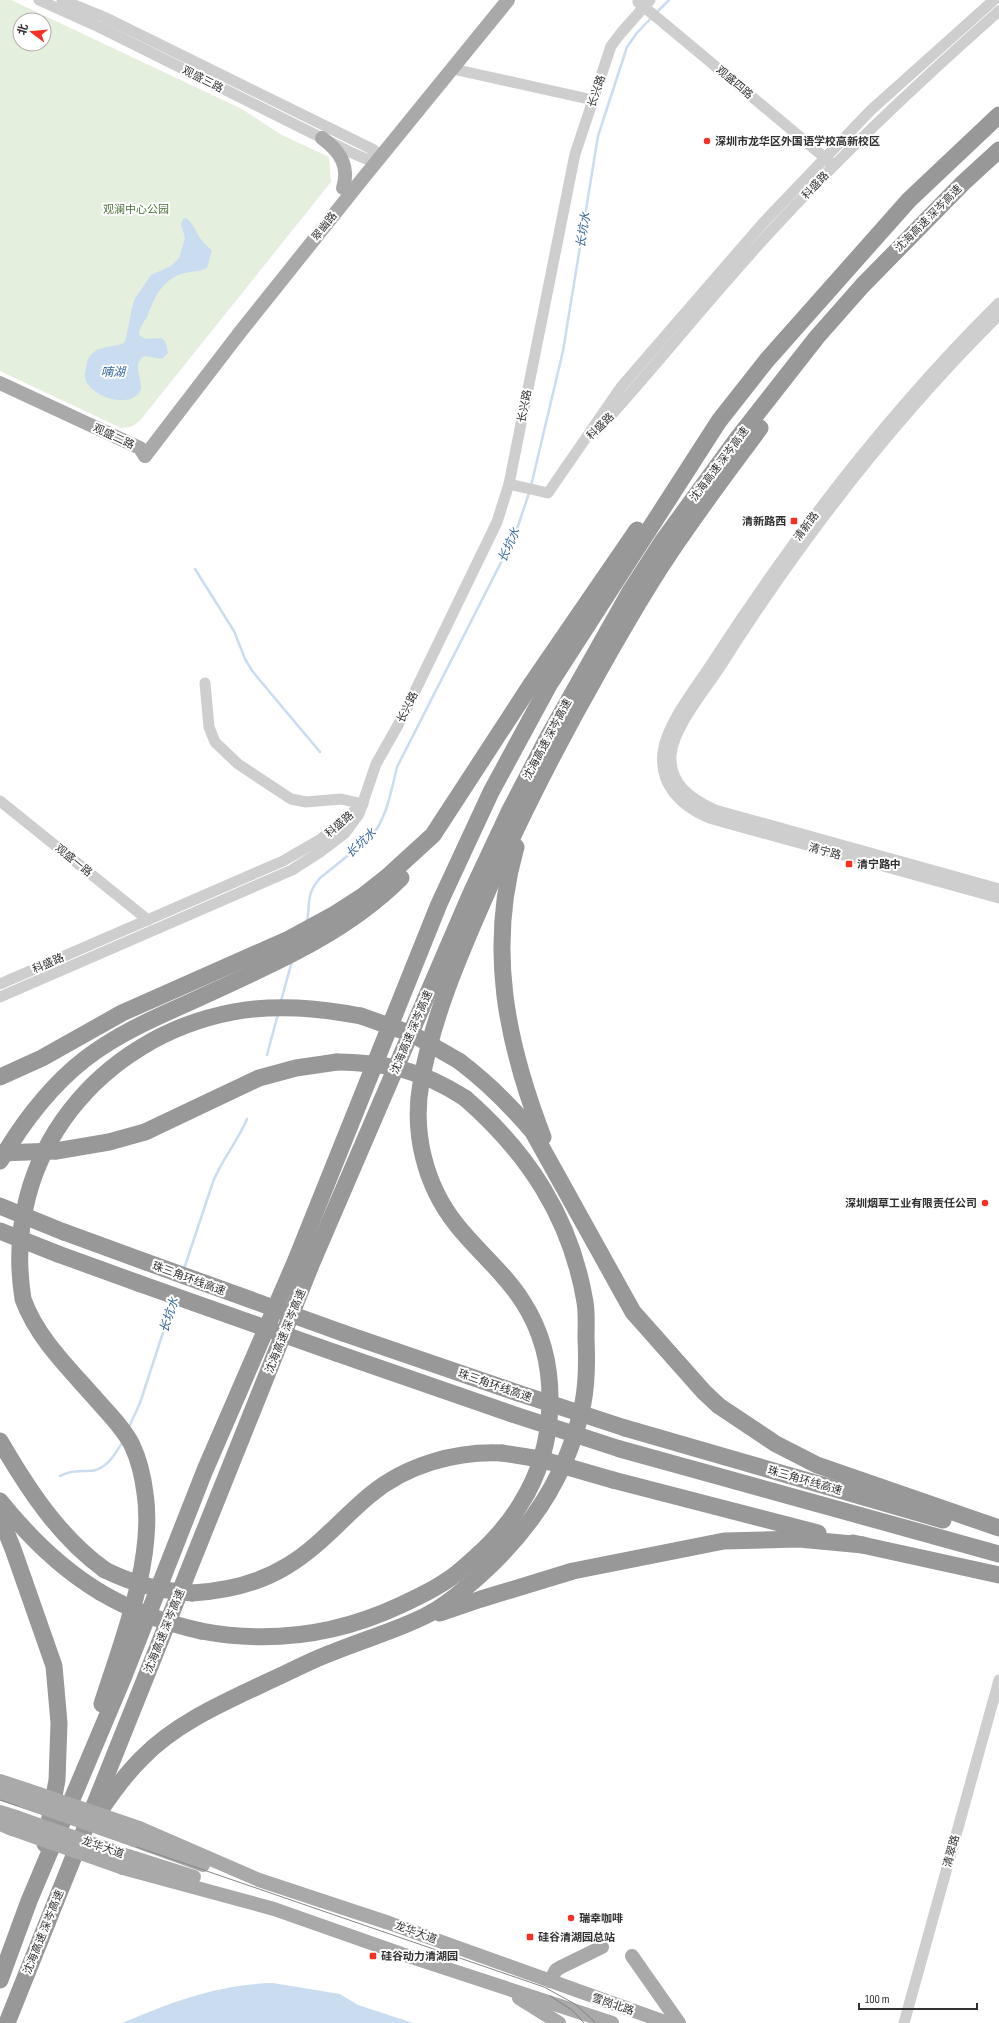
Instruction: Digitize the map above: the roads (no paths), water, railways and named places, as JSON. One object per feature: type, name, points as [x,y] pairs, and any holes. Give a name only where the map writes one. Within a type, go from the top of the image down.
[{"type":"highway","name":"沈海高速 深岑高速","points":[[2,1975],[28,1901],[124,1676],[205,1470],[296,1260],[439,904],[491,792],[549,685],[719,422],[767,360],[909,200],[999,116]]},
{"type":"highway","name":"沈海高速 深岑高速","points":[[7,2023],[26,1972],[311,1265],[471,893],[512,805],[587,664],[630,590],[662,542],[737,439],[817,337],[862,286],[919,226],[999,150]]},
{"type":"highway","points":[[0,1501],[44,1550],[78,1579],[100,1592],[139,1612],[173,1624],[201,1631],[249,1638],[291,1636],[343,1627],[382,1614],[419,1597],[440,1584],[474,1559],[510,1520],[532,1484],[539,1465],[549,1418],[548,1372],[543,1347],[534,1322],[523,1302],[506,1280],[455,1223],[435,1191],[422,1152],[418,1108],[420,1087],[432,1039],[462,950],[509,842],[538,782],[631,614],[668,554],[804,370],[919,226]]},
{"type":"highway","points":[[0,1161],[18,1130],[44,1098],[85,1059],[114,1039],[151,1020],[310,944],[356,917],[383,896],[403,876],[434,835],[532,683],[616,558],[719,422]]},
{"type":"highway","points":[[538,782],[524,820],[510,868],[503,918],[502,961],[505,1008],[516,1055],[535,1115],[560,1180]]},
{"type":"highway","points":[[0,1076],[42,1058],[122,1013],[289,939],[363,896],[387,877],[434,835]]},
{"type":"highway","points":[[77,1787],[128,1618],[145,1547],[147,1520],[145,1494],[140,1466],[132,1445],[120,1427],[45,1339],[24,1302],[16,1276],[12,1243],[12,1224],[22,1169],[32,1149],[59,1109],[82,1086],[111,1063],[142,1044],[175,1029],[216,1016],[268,1008],[297,1007],[329,1010],[360,1016],[412,1034],[459,1060],[490,1085],[513,1108],[532,1132],[633,1312],[690,1377],[719,1406],[776,1444],[817,1464],[999,1528]]},
{"type":"highway","points":[[0,1153],[56,1151],[109,1142],[145,1132],[259,1078],[296,1068],[337,1062],[370,1063],[415,1072],[440,1082],[465,1098],[492,1121],[520,1154],[546,1191],[574,1254],[585,1304],[587,1355],[584,1401],[572,1444],[556,1477],[533,1518],[507,1550],[465,1588],[428,1615],[389,1632]]},
{"type":"highway","name":"珠三角环线高速","points":[[0,1206],[64,1232],[146,1262],[343,1333],[518,1393],[625,1428],[999,1536]]},
{"type":"highway","name":"珠三角环线高速","points":[[0,1231],[58,1254],[336,1353],[512,1414],[620,1449],[999,1554]]},
{"type":"highway","points":[[0,1441],[50,1517],[79,1551],[105,1570],[121,1578],[156,1589],[192,1593],[218,1591],[245,1585],[286,1567],[307,1553],[370,1495],[387,1483],[422,1466],[461,1455],[484,1452],[502,1453],[540,1459],[613,1480],[863,1545],[999,1575]]},
{"type":"highway","points":[[0,1517],[13,1549],[54,1666],[59,1723],[55,1788],[44,1847],[28,1901]]},
{"type":"highway","points":[[68,1870],[92,1822],[115,1788],[143,1757],[196,1717],[329,1654],[481,1599],[573,1571],[724,1541],[799,1539],[863,1545]]},
{"type":"main road","name":"翠幽路","points":[[140,453],[241,331],[373,156],[496,0]]},
{"type":"main road","name":"翠幽路","points":[[140,453],[234,325],[343,188],[452,69],[508,0]]},
{"type":"main road","points":[[322,138],[336,149],[342,160],[346,172],[343,188]]},
{"type":"main road","name":"观盛二路","points":[[0,383],[140,453]]},
{"type":"main road","name":"观盛二路","points":[[0,393],[140,453]]},
{"type":"main road","name":"龙华大道","points":[[0,1781],[25,1795],[137,1834],[223,1872],[259,1880],[389,1923],[581,1993],[608,2022]]},
{"type":"main road","name":"龙华大道","points":[[0,1793],[25,1795]]},
{"type":"main road","name":"龙华大道","points":[[0,1812],[9,1824],[126,1862],[244,1894],[274,1909],[608,2022]]},
{"type":"main road","points":[[550,1981],[556,1970],[602,1947]]},
{"type":"main road","points":[[632,1956],[679,2023]]},
{"type":"main road","name":"龙华大道","points":[[481,1980],[513,1995],[559,2023]]},
{"type":"main road","name":"雪岗北路","points":[[581,1993],[638,2018],[668,2023]]},
{"type":"street","name":"观盛三路","points":[[39,0],[99,27],[322,138],[373,156]]},
{"type":"street","name":"观盛三路","points":[[62,0],[82,4],[104,17],[373,156]]},
{"type":"street","name":"长兴路","points":[[363,804],[376,764],[402,718],[497,522],[509,484],[575,154],[611,46],[650,0]]},
{"type":"street","name":"科盛路","points":[[584,441],[587,434],[621,387],[762,223],[825,157],[916,69],[994,0]]},
{"type":"street","name":"观盛四路","points":[[637,1],[834,165]]},
{"type":"street","name":"科盛路","points":[[584,441],[591,437],[630,395],[771,231],[834,165],[935,67],[999,11]]},
{"type":"street","points":[[452,69],[593,100]]},
{"type":"street","name":"清新路","points":[[671,779],[663,752],[670,731],[747,607],[836,486],[925,378],[999,303]]},
{"type":"street","name":"清新路","points":[[671,779],[671,753],[677,734],[754,612],[838,498],[884,440],[932,384],[999,315]]},
{"type":"street","points":[[509,484],[548,493],[584,441]]},
{"type":"street","points":[[205,683],[209,727],[216,742],[238,764],[291,799],[306,802],[341,798],[363,804]]},
{"type":"street","name":"清宁路","points":[[671,779],[689,796],[715,810],[999,889]]},
{"type":"street","name":"清宁路","points":[[671,779],[681,802],[696,813],[709,818],[999,898]]},
{"type":"street","name":"观盛一路","points":[[0,801],[148,920]]},
{"type":"street","name":"科盛路","points":[[0,984],[296,855],[321,839],[363,804]]},
{"type":"street","name":"科盛路","points":[[0,997],[269,881],[307,862],[345,833],[357,817],[363,804]]},
{"type":"street","name":"清翠路","points":[[904,2023],[999,1680]]},
{"type":"water","name":"喃湖","points":[[186,218],[190,221],[207,246],[212,250],[207,268],[178,275],[166,283],[158,293],[140,328],[139,335],[145,339],[162,338],[166,343],[168,353],[162,359],[145,356],[141,359],[138,366],[138,371],[141,389],[130,399],[122,400],[105,397],[90,387],[86,381],[85,375],[88,359],[97,350],[124,343],[135,298],[151,275],[171,266],[179,258],[185,238],[181,224],[183,219]]},
{"type":"water","points":[[273,1983],[340,1994],[358,2005],[413,2023],[122,2023],[177,2001],[214,1991],[253,1984]]},
{"type":"waterway","name":"长坑水","points":[[657,12],[669,0]]},
{"type":"waterway","name":"长坑水","points":[[531,486],[563,351],[598,136],[627,47],[636,34],[652,17]]},
{"type":"waterway","name":"长坑水","points":[[307,921],[310,894],[315,884],[320,878],[371,837],[381,821],[388,804],[397,767],[515,535],[529,493]]},
{"type":"waterway","points":[[195,569],[234,631],[245,659],[253,672],[320,752]]},
{"type":"waterway","name":"长坑水","points":[[281,1001],[292,961]]},
{"type":"waterway","name":"长坑水","points":[[267,1055],[278,1014]]},
{"type":"waterway","name":"长坑水","points":[[184,1269],[213,1182],[247,1119]]},
{"type":"waterway","name":"长坑水","points":[[129,1427],[140,1403],[173,1302]]},
{"type":"waterway","name":"长坑水","points":[[60,1476],[67,1473],[93,1471],[99,1469],[109,1462],[123,1441]]},
{"type":"tram line","points":[[0,1800],[544,1987],[575,2004],[596,2023]]},
{"type":"tram line","points":[[550,1996],[572,2010],[584,2023]]},
{"type":"place","name":"深圳市龙华区外国语学校高新校区","points":[[707,141]]},
{"type":"place","name":"清新路西","points":[[794,521]]},
{"type":"place","name":"清宁路中","points":[[849,864]]},
{"type":"place","name":"深圳烟草工业有限责任公司","points":[[985,1203]]},
{"type":"place","name":"瑞幸咖啡","points":[[571,1918]]},
{"type":"place","name":"硅谷清湖园总站","points":[[530,1937]]},
{"type":"place","name":"硅谷动力清湖园","points":[[373,1956]]},
{"type":"park label","name":"观澜中心公园","points":[[136,209]]}]
